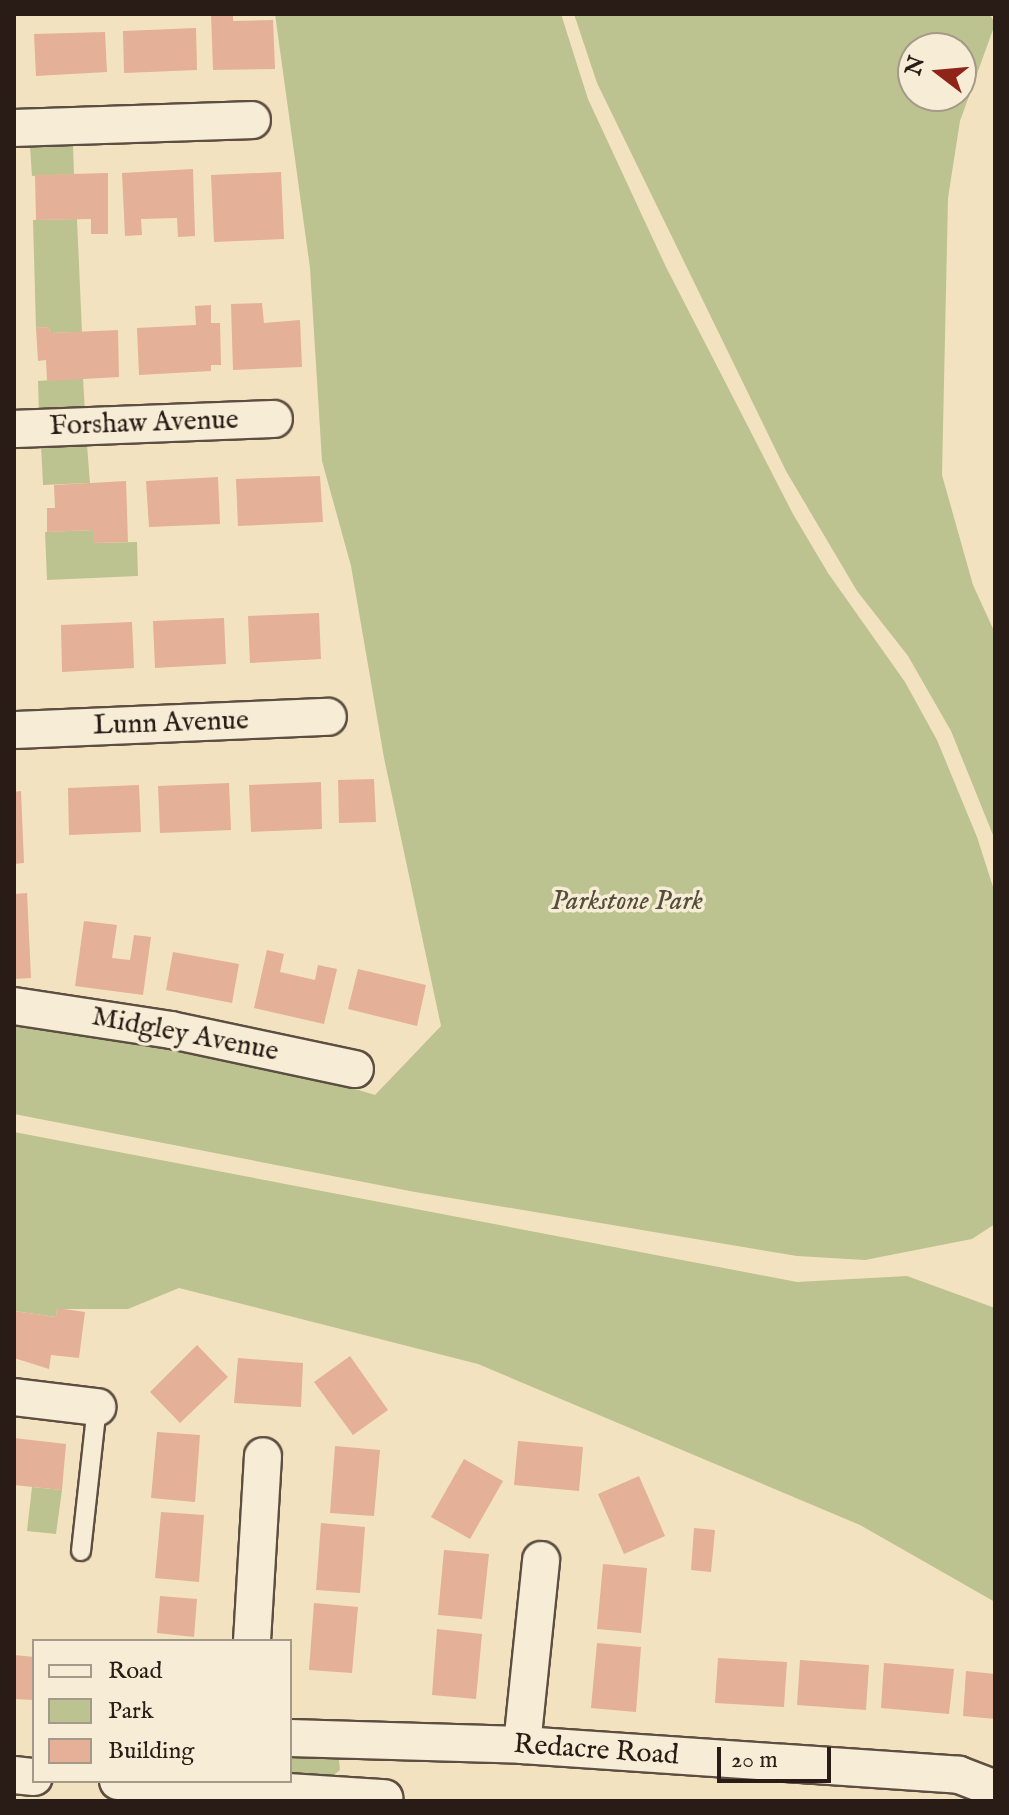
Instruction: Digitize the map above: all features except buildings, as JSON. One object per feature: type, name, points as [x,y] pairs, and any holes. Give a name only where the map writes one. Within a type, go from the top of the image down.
[{"type":"street","points":[[14,128],[252,120]]},
{"type":"street","name":"Forshaw Avenue","points":[[14,429],[274,419]]},
{"type":"street","name":"Lunn Avenue","points":[[14,730],[328,717]]},
{"type":"street","name":"Midgley Avenue","points":[[14,1006],[171,1030],[355,1069]]},
{"type":"street","points":[[14,1397],[97,1407]]},
{"type":"street","points":[[252,1639],[263,1456]]},
{"type":"street","points":[[522,1745],[541,1560]]},
{"type":"street","name":"Redacre Road","points":[[292,1738],[386,1745],[522,1745],[959,1775],[995,1789]]},
{"type":"street","points":[[201,1783],[242,1784],[384,1800],[386,1745]]},
{"type":"lane","points":[[81,1551],[97,1407]]},
{"type":"green space","name":"Parkstone Park","points":[[275,14],[561,14],[588,99],[666,267],[793,514],[828,573],[905,682],[937,740],[977,837],[995,893],[995,1224],[972,1239],[865,1260],[797,1256],[415,1192],[14,1114],[14,1024],[86,1031],[306,1074],[375,1095],[441,1026],[384,758],[351,566],[322,461],[310,268]]},
{"type":"green space","points":[[574,14],[990,14],[995,24],[977,74],[977,32],[897,32],[897,112],[963,112],[948,198],[942,475],[973,585],[995,633],[995,840],[951,731],[908,656],[857,591],[786,471],[597,83]]},
{"type":"green space","points":[[73,145],[74,174],[32,176],[30,147]]},
{"type":"green space","points":[[77,219],[82,332],[50,333],[49,327],[36,328],[33,220]]},
{"type":"green space","points":[[83,378],[85,413],[39,415],[38,381]]},
{"type":"green space","points":[[41,445],[87,445],[90,483],[43,485]]},
{"type":"green space","points":[[93,530],[94,543],[137,542],[138,576],[47,580],[45,532]]},
{"type":"green space","points":[[14,1132],[797,1282],[907,1276],[995,1308],[995,1602],[860,1525],[478,1364],[179,1288],[128,1309],[57,1309],[56,1317],[14,1311]]},
{"type":"green space","points":[[32,1487],[62,1490],[56,1534],[27,1531]]},
{"type":"green space","points":[[292,1753],[332,1755],[339,1760],[340,1770],[334,1775],[292,1773]]}]
